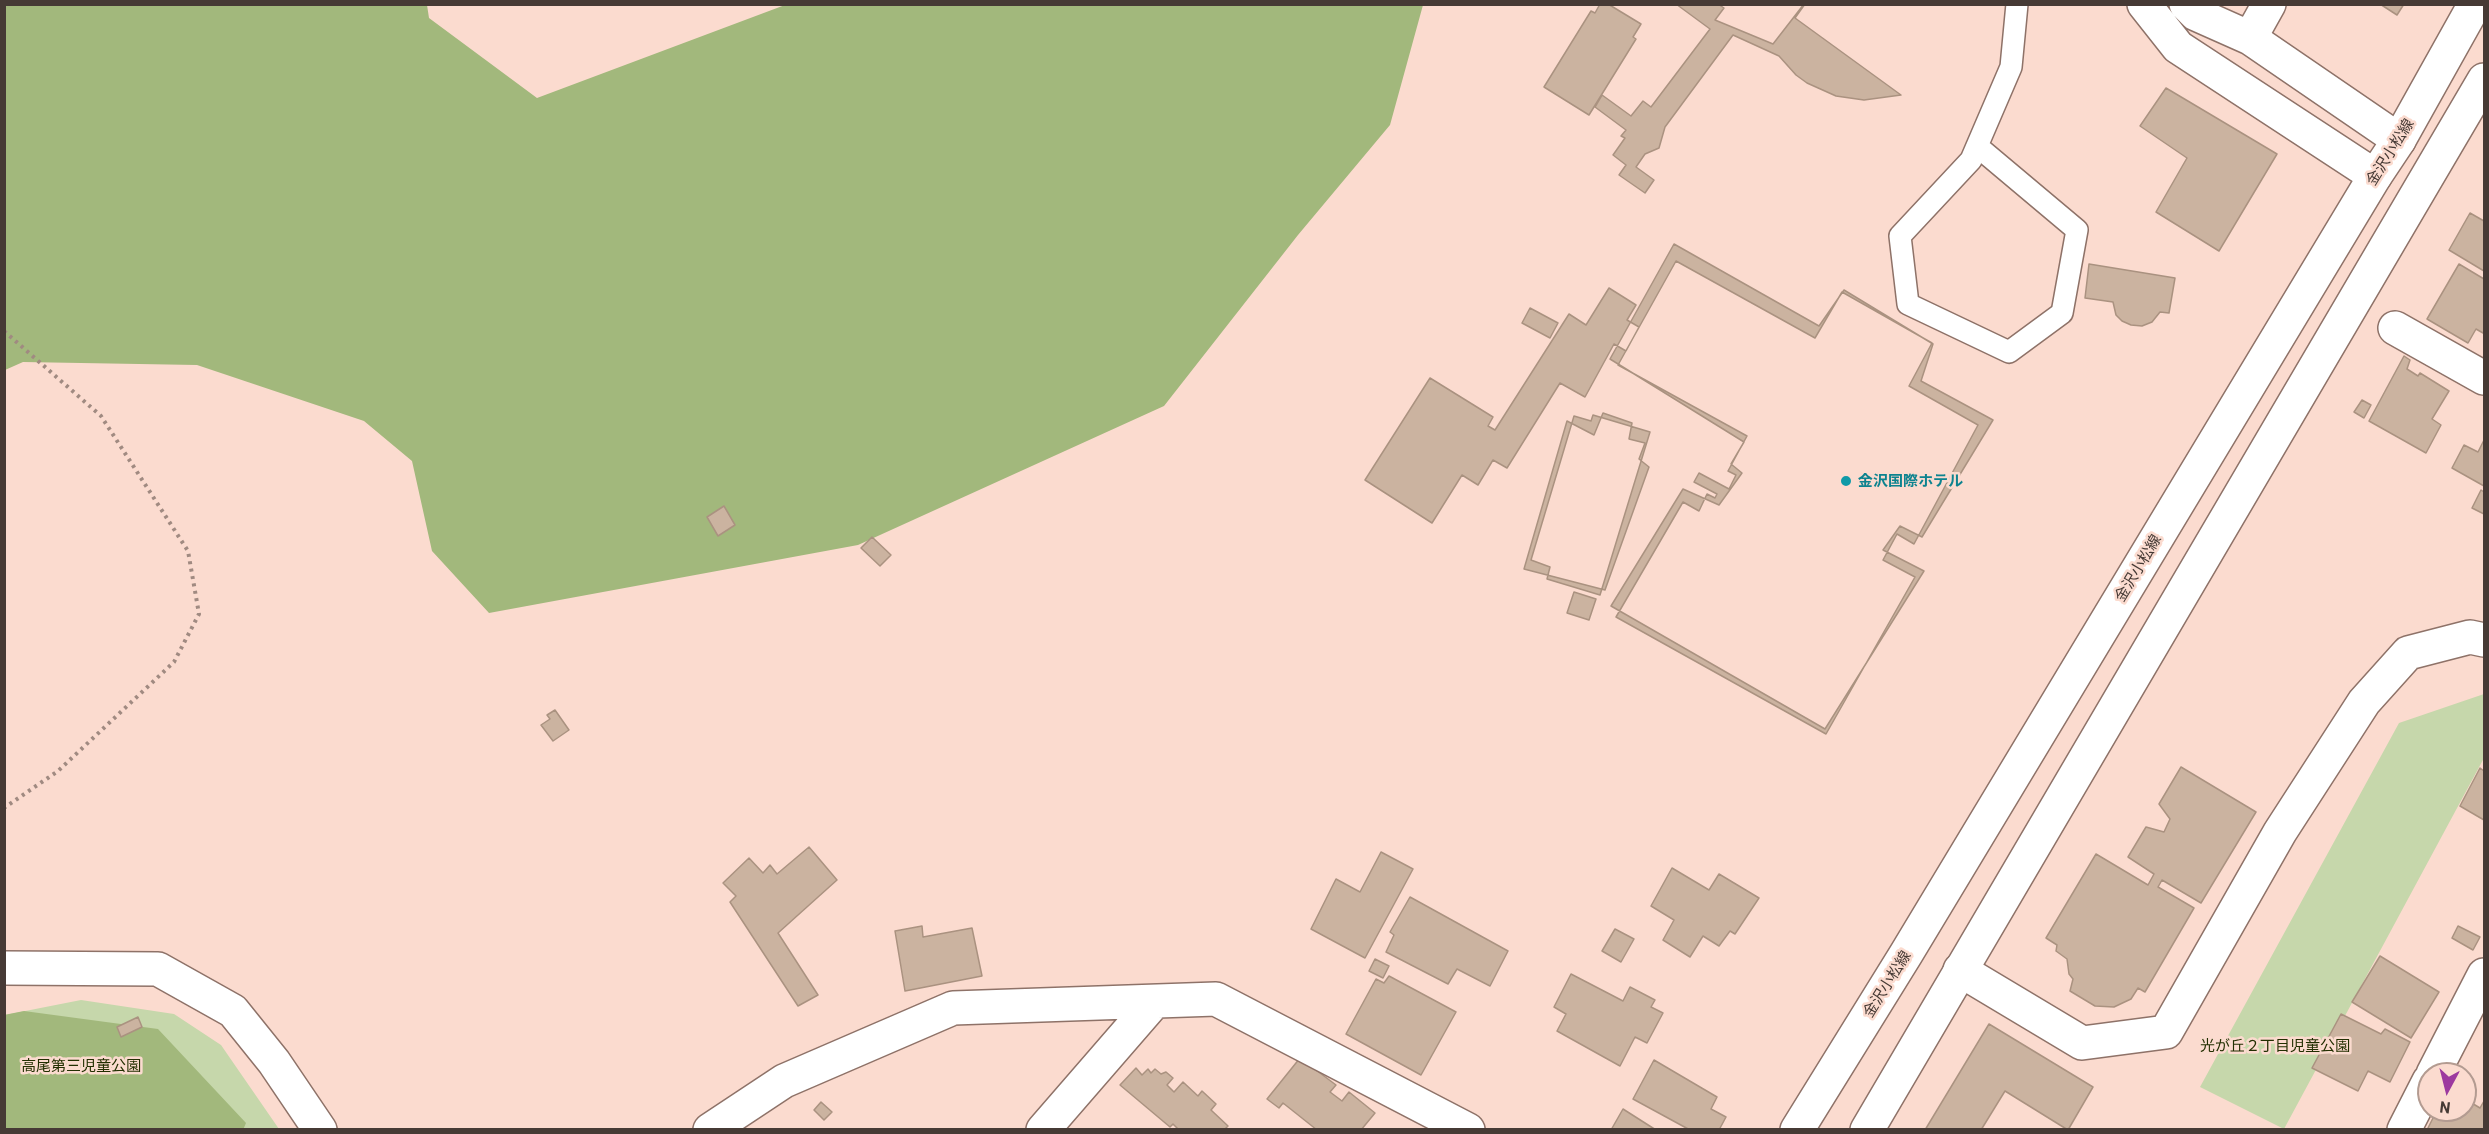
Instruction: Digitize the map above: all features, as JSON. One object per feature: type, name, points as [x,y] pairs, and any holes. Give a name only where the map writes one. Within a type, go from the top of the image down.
[{"type":"street","points":[[2144,4],[2178,47],[2375,176]]},
{"type":"street","points":[[2186,4],[2196,14],[2250,38],[2399,140]]},
{"type":"street","points":[[2250,38],[2269,4]]},
{"type":"street","name":"金沢小松線","points":[[1797,1130],[1906,954],[2375,176],[2399,140],[2475,4]]},
{"type":"street","points":[[1867,1130],[2484,80]]},
{"type":"street","points":[[2395,328],[2484,378]]},
{"type":"street","points":[[1960,970],[2082,1043],[2166,1032],[2280,832],[2364,702],[2408,653],[2470,637],[2484,640]]},
{"type":"street","points":[[4,968],[158,969],[233,1011],[273,1062],[320,1130]]},
{"type":"street","points":[[2439,1062],[2484,975]]},
{"type":"street","points":[[710,1130],[784,1081],[953,1008],[1216,999],[1432,1121],[1468,1130]]},
{"type":"street","points":[[1043,1130],[1154,1002]]},
{"type":"street","points":[[2404,1130],[2417,1105]]},
{"type":"lane","points":[[1977,146],[2077,230],[2062,313],[2009,352],[1908,304],[1900,236],[1971,160],[1977,146],[2011,67],[2017,4]]},
{"type":"path","points":[[4,331],[101,416],[188,550],[199,614],[174,662],[58,771],[4,808]]},
{"type":"green space","points":[[5,5],[427,5],[429,18],[537,98],[785,5],[1423,5],[1390,125],[1298,235],[1164,406],[858,545],[489,613],[432,551],[412,461],[364,421],[197,365],[23,362],[5,370]]},
{"type":"green space","name":"光が丘２丁目児童公園","points":[[2484,694],[2484,758],[2284,1129],[2200,1087],[2399,723]]},
{"type":"green space","name":"高尾第三児童公園","points":[[81,1000],[174,1014],[221,1045],[279,1129],[5,1130],[5,1015]]},
{"type":"green space","name":"高尾第三児童公園","points":[[24,1011],[158,1029],[246,1123],[243,1130],[5,1129],[4,1015]]},
{"type":"building","points":[[1600,4],[1608,4],[1641,24],[1633,37],[1636,39],[1589,115],[1544,87],[1591,11],[1595,13]]},
{"type":"building","points":[[1676,4],[1805,4],[1795,18],[1901,95],[1864,100],[1836,96],[1807,83],[1796,75],[1779,56],[1733,35],[1665,127],[1659,148],[1645,154],[1636,167],[1654,180],[1645,193],[1619,175],[1626,165],[1613,155],[1625,138],[1621,136],[1626,130],[1595,107],[1602,95],[1631,116],[1643,101],[1651,107],[1710,29]]},
{"type":"building","points":[[1718,4],[1804,4],[1773,44],[1715,20],[1724,8]]},
{"type":"building","points":[[2380,4],[2404,4],[2397,15]]},
{"type":"building","points":[[2166,88],[2277,154],[2219,251],[2156,212],[2187,158],[2140,126]]},
{"type":"building","points":[[2470,213],[2484,221],[2484,271],[2449,250]]},
{"type":"building","name":"金沢国際ホテル","points":[[1674,244],[1819,326],[1844,290],[1933,344],[1921,381],[1993,420],[1922,537],[1900,526],[1883,550],[1924,571],[1825,729],[1611,606],[1683,489],[1719,505],[1742,473],[1731,464],[1744,442],[1610,359]]},
{"type":"building","name":"金沢国際ホテル","points":[[1676,261],[1815,338],[1842,292],[1932,343],[1909,386],[1978,425],[1914,544],[1897,534],[1883,560],[1915,577],[1826,734],[1616,617],[1683,502],[1699,511],[1707,494],[1715,498],[1717,494],[1694,482],[1699,473],[1729,489],[1736,475],[1728,471],[1747,436],[1618,365]]},
{"type":"building","points":[[2089,264],[2175,278],[2169,313],[2160,312],[2152,322],[2142,326],[2122,321],[2116,315],[2113,302],[2085,298]]},
{"type":"building","points":[[2459,264],[2484,279],[2484,331],[2483,333],[2476,329],[2468,343],[2427,319]]},
{"type":"building","points":[[1609,288],[1636,305],[1627,320],[1639,327],[1626,351],[1614,344],[1585,397],[1560,383],[1507,468],[1493,460],[1478,485],[1462,475],[1432,523],[1365,480],[1430,378],[1493,417],[1488,426],[1495,430],[1569,314],[1586,325]]},
{"type":"building","points":[[1530,308],[1558,323],[1550,338],[1522,323]]},
{"type":"building","points":[[2404,356],[2410,360],[2407,369],[2418,376],[2420,373],[2449,391],[2432,419],[2441,425],[2426,453],[2369,421]]},
{"type":"building","points":[[2362,400],[2371,405],[2364,418],[2354,412]]},
{"type":"building","points":[[1603,413],[1632,423],[1629,439],[1645,443],[1639,459],[1649,467],[1605,590],[1524,569],[1567,421],[1594,435]]},
{"type":"building","points":[[1593,415],[1650,432],[1600,595],[1547,579],[1550,567],[1531,560],[1574,416],[1591,421]]},
{"type":"building","points":[[2484,440],[2484,486],[2452,468],[2464,445],[2478,452]]},
{"type":"building","points":[[2481,490],[2484,492],[2484,514],[2472,508]]},
{"type":"building","points":[[724,506],[735,525],[718,536],[707,517]]},
{"type":"building","points":[[872,537],[891,555],[880,566],[861,548]]},
{"type":"building","points":[[1574,592],[1596,599],[1589,620],[1567,613]]},
{"type":"building","points":[[555,710],[569,730],[553,741],[541,725],[550,719],[547,715]]},
{"type":"building","points":[[2181,767],[2256,812],[2201,903],[2162,880],[2158,887],[2194,908],[2145,992],[2138,988],[2131,999],[2114,1007],[2095,1006],[2070,991],[2073,979],[2069,974],[2067,959],[2056,951],[2057,945],[2046,938],[2096,854],[2148,885],[2154,874],[2128,857],[2146,827],[2164,832],[2170,819],[2159,804]]},
{"type":"building","points":[[2480,768],[2484,771],[2484,820],[2460,806]]},
{"type":"building","points":[[809,847],[837,880],[778,933],[818,995],[798,1006],[730,902],[736,896],[723,883],[749,858],[763,873],[770,865],[777,874]]},
{"type":"building","points":[[1381,852],[1413,869],[1365,958],[1311,929],[1336,879],[1360,892]]},
{"type":"building","points":[[1672,868],[1709,890],[1719,874],[1759,898],[1735,934],[1730,931],[1719,946],[1703,936],[1690,957],[1663,940],[1674,920],[1651,906]]},
{"type":"building","points":[[1410,897],[1508,951],[1490,986],[1457,969],[1448,984],[1386,952],[1394,935],[1390,932]]},
{"type":"building","points":[[922,926],[923,937],[972,928],[982,976],[905,991],[895,931]]},
{"type":"building","points":[[2458,926],[2480,937],[2473,950],[2452,938]]},
{"type":"building","points":[[1615,929],[1634,939],[1621,962],[1602,951]]},
{"type":"building","points":[[2380,956],[2439,992],[2411,1038],[2352,1002]]},
{"type":"building","points":[[1375,959],[1389,966],[1383,978],[1369,971]]},
{"type":"building","points":[[1571,974],[1623,1001],[1630,987],[1655,1000],[1651,1007],[1663,1013],[1647,1043],[1635,1037],[1620,1066],[1557,1031],[1566,1014],[1554,1007]]},
{"type":"building","points":[[1389,976],[1456,1012],[1421,1075],[1346,1034],[1376,979],[1384,983]]},
{"type":"building","points":[[2341,1014],[2381,1034],[2385,1029],[2410,1042],[2390,1082],[2368,1071],[2358,1091],[2312,1068]]},
{"type":"building","points":[[138,1017],[142,1027],[121,1037],[117,1027]]},
{"type":"building","points":[[1989,1024],[2093,1087],[2068,1130],[2005,1091],[1981,1130],[1925,1130]]},
{"type":"building","points":[[1300,1058],[1336,1085],[1330,1092],[1342,1101],[1349,1092],[1375,1113],[1361,1130],[1317,1130],[1283,1103],[1279,1108],[1267,1099]]},
{"type":"building","points":[[1654,1060],[1717,1097],[1711,1109],[1726,1117],[1719,1130],[1690,1130],[1633,1099]]},
{"type":"building","points":[[1136,1068],[1142,1075],[1148,1069],[1151,1073],[1155,1069],[1161,1074],[1166,1072],[1173,1078],[1167,1085],[1174,1092],[1183,1082],[1198,1096],[1202,1091],[1216,1104],[1211,1110],[1228,1126],[1224,1130],[1179,1130],[1173,1124],[1170,1127],[1120,1085]]},
{"type":"building","points":[[2484,1101],[2484,1130],[2427,1130],[2431,1122],[2477,1122],[2477,1106],[2480,1108]]},
{"type":"building","points":[[821,1102],[832,1112],[824,1120],[814,1110]]},
{"type":"building","points":[[1623,1109],[1656,1130],[1611,1130]]},
{"type":"place","name":"金沢国際ホテル","points":[[1846,481]]}]
